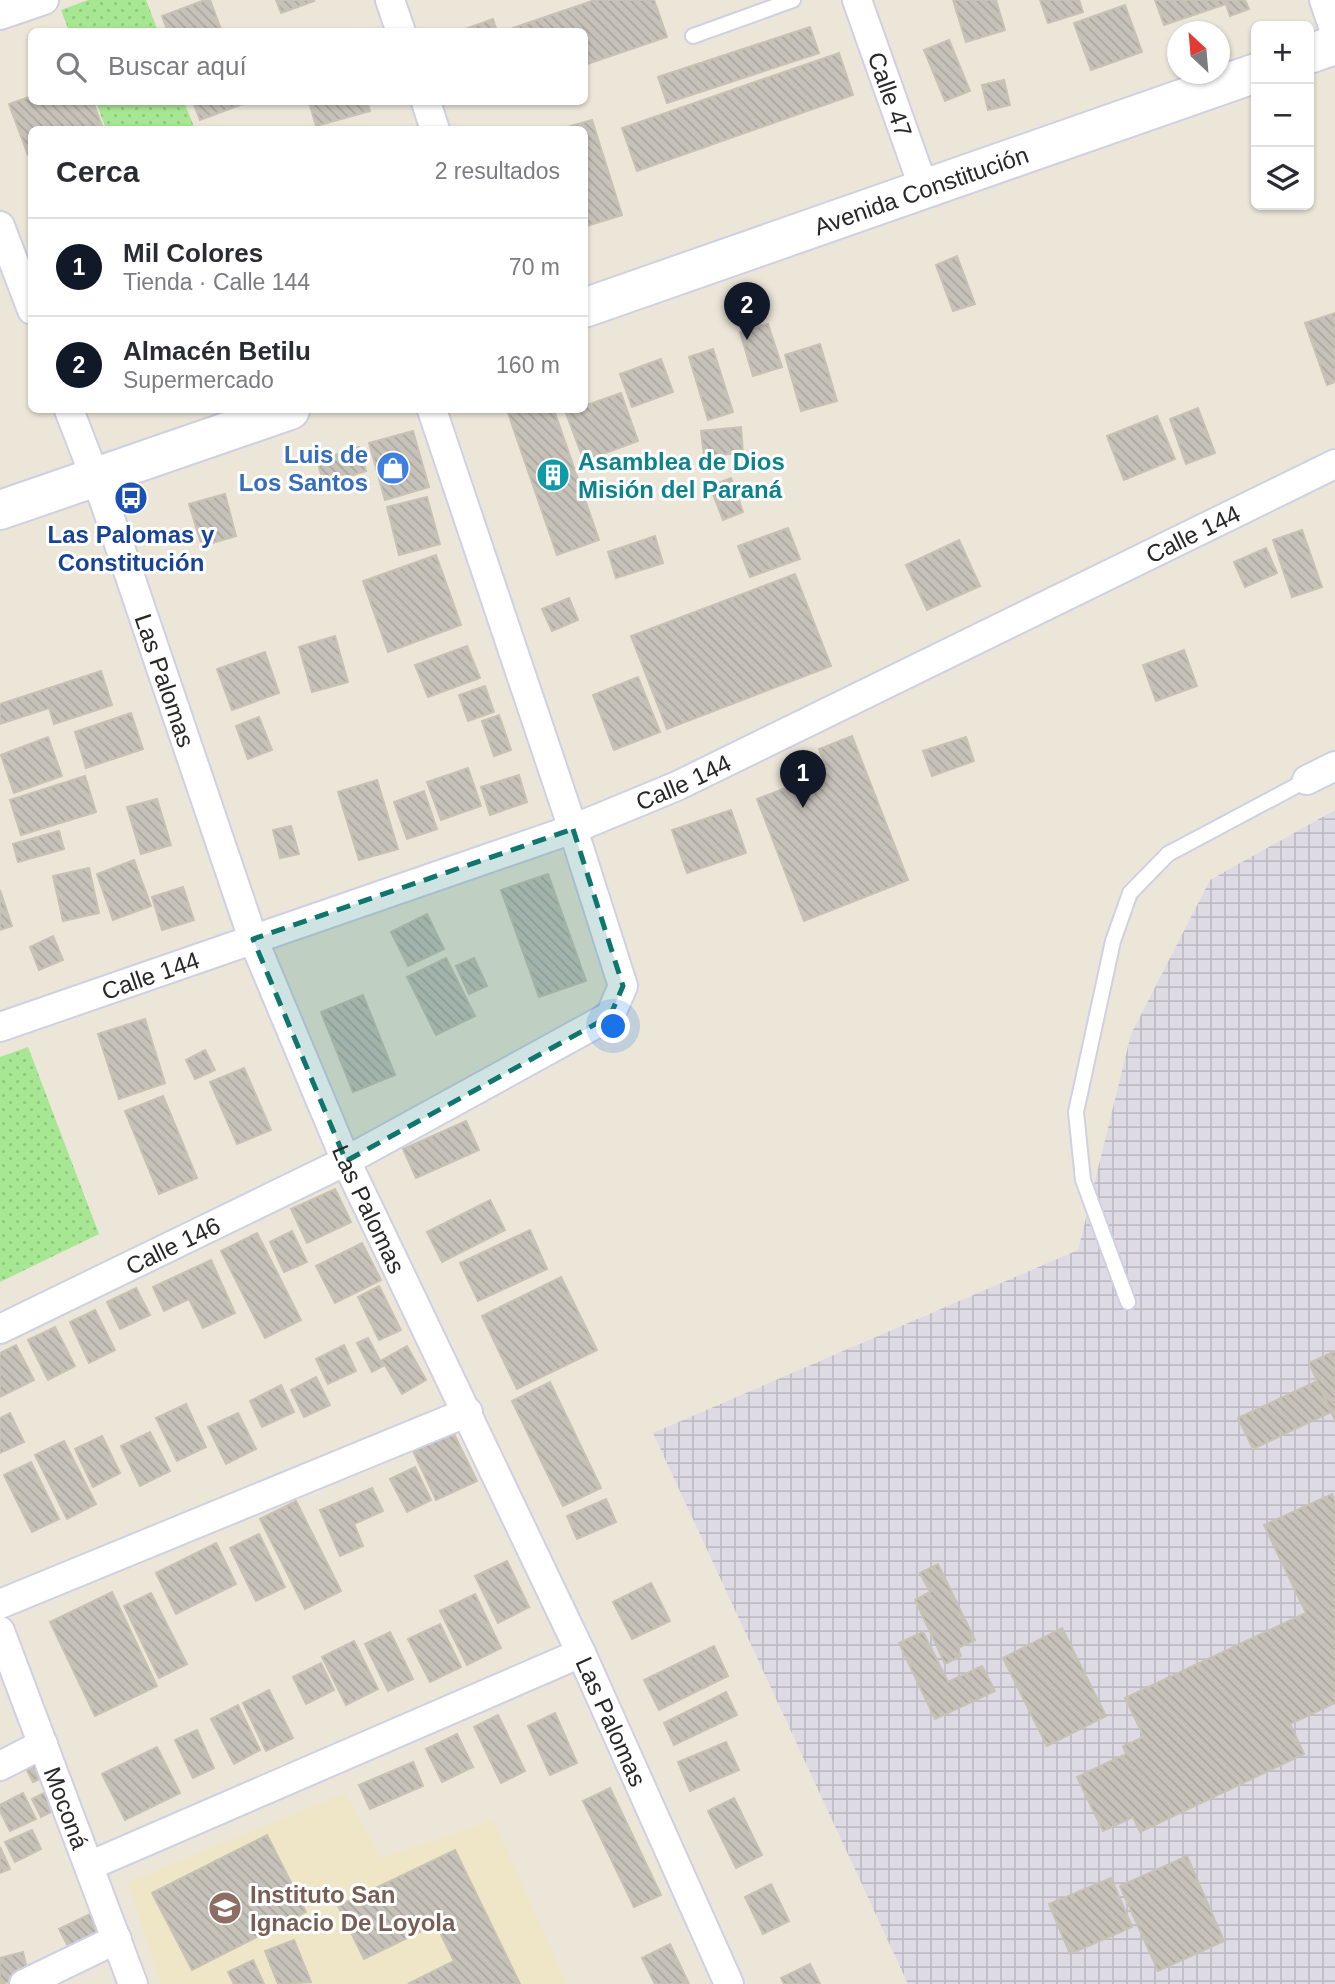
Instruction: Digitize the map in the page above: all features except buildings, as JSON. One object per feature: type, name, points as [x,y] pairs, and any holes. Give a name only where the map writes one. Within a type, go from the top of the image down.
[{"type":"main road","points":[[1314,52],[1335,45]]},
{"type":"main road","name":"Avenida Constitución","points":[[588,307],[1251,75]]},
{"type":"main road","points":[[0,510],[281,413]]},
{"type":"street","points":[[0,15],[44,0]]},
{"type":"street","points":[[390,0],[400,28]]},
{"type":"street","name":"Calle 47","points":[[857,0],[924,190]]},
{"type":"street","points":[[1324,0],[1335,33]]},
{"type":"street","points":[[427,105],[434,126]]},
{"type":"street","points":[[0,226],[28,300]]},
{"type":"street","name":"Las Palomas","points":[[70,413],[253,939],[346,1161],[581,1653],[729,1984]]},
{"type":"street","name":"Calle 146","points":[[0,1329],[346,1161],[610,1016],[623,986],[433,413]]},
{"type":"street","name":"Calle 144","points":[[0,1027],[573,829],[677,786],[1335,464]]},
{"type":"street","points":[[1307,780],[1335,766]]},
{"type":"street","points":[[0,1604],[468,1412]]},
{"type":"street","name":"Moconá","points":[[0,1631],[132,1984]]},
{"type":"street","points":[[89,1866],[581,1653]]},
{"type":"street","points":[[0,1766],[43,1744]]},
{"type":"street","points":[[24,1984],[117,1939]]},
{"type":"lane","points":[[693,36],[793,0]]},
{"type":"lane","points":[[1128,1302],[1083,1180],[1076,1112],[1110,954],[1130,893],[1168,855],[1307,780]]},
{"type":"highlighted area","points":[[573,829],[623,986],[610,1016],[346,1161],[253,939]]},
{"type":"shaded area","points":[[1335,810],[1335,1984],[908,1984],[653,1433],[1078,1250],[1131,1034],[1210,880]]},
{"type":"shaded area","points":[[345,1793],[381,1858],[493,1820],[567,1984],[161,1984],[128,1882]]},
{"type":"green space","points":[[88,0],[146,0],[157,28],[68,28],[61,10]]},
{"type":"green space","points":[[97,105],[185,105],[194,126],[105,126]]},
{"type":"green space","points":[[28,1047],[99,1234],[0,1282],[0,1057]]},
{"type":"place","name":"Almacén Betilu","points":[[747,340]]},
{"type":"place","name":"Luis de Los Santos","points":[[393,468]]},
{"type":"place","name":"Asamblea de Dios Misión del Paraná","points":[[553,475]]},
{"type":"place","name":"Las Palomas y Constitución","points":[[131,498]]},
{"type":"place","name":"Mil Colores","points":[[803,808]]},
{"type":"place","name":"Instituto San Ignacio De Loyola","points":[[225,1908]]}]
